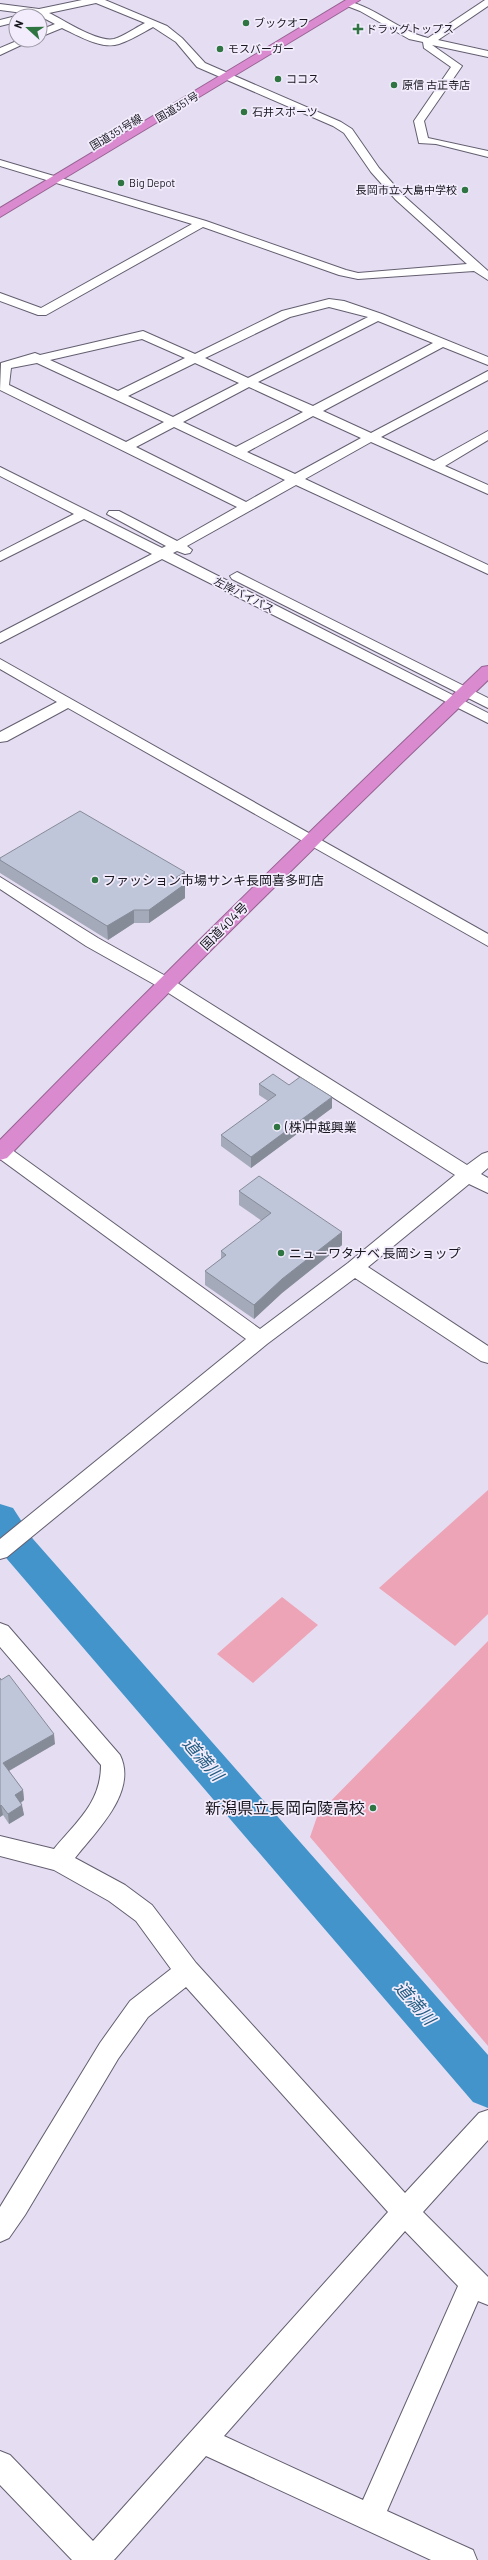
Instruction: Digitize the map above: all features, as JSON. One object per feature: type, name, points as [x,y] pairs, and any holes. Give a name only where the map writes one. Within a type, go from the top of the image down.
[{"type":"highway","name":"国道351号線","points":[[0,202],[220,74],[336,0]]},
{"type":"highway","name":"国道351号","points":[[0,213],[55,180],[220,74],[350,2]]},
{"type":"highway","name":"国道404号","points":[[1,1152],[165,983],[310,840],[488,671]]},
{"type":"street","points":[[48,10],[96,0],[153,23],[179,40],[197,62],[220,74],[337,124],[348,131],[375,170],[400,198],[484,273]]},
{"type":"street","points":[[350,2],[407,35],[488,54]]},
{"type":"street","points":[[488,2],[427,43],[428,46],[457,66],[419,121],[423,141],[436,141],[488,154]]},
{"type":"street","points":[[48,16],[86,36],[107,42],[116,42],[153,23]]},
{"type":"street","points":[[48,30],[62,24]]},
{"type":"street","points":[[0,163],[42,177],[202,223],[343,273],[358,276],[484,273]]},
{"type":"street","points":[[0,297],[42,312],[202,223]]},
{"type":"street","points":[[118,396],[294,311],[329,303],[340,304],[378,317],[488,362]]},
{"type":"street","points":[[127,447],[249,382],[378,317]]},
{"type":"street","points":[[247,506],[3,387],[5,366],[143,335],[488,490]]},
{"type":"street","points":[[236,452],[442,343]]},
{"type":"street","points":[[0,357],[23,352],[40,359],[488,570]]},
{"type":"street","points":[[0,639],[177,546],[296,479],[488,375]]},
{"type":"street","points":[[435,466],[488,435]]},
{"type":"street","name":"左岸バイパス","points":[[0,458],[177,546],[461,697],[488,719]]},
{"type":"street","name":"左岸バイパス","points":[[0,471],[162,553],[461,697],[488,704]]},
{"type":"street","points":[[0,557],[84,514]]},
{"type":"street","points":[[0,664],[488,941]]},
{"type":"street","points":[[0,737],[2,738],[67,702]]},
{"type":"street","points":[[0,882],[92,942],[165,983],[488,1187]]},
{"type":"street","points":[[1,1152],[260,1339]]},
{"type":"street","points":[[0,1551],[260,1339],[355,1268],[488,1158]]},
{"type":"street","points":[[355,1268],[488,1356]]},
{"type":"street","points":[[0,1632],[112,1762],[112,1782],[105,1803],[58,1861]]},
{"type":"street","points":[[0,1846],[58,1861],[117,1893],[144,1913],[187,1971],[405,2212],[481,2287],[369,2518]]},
{"type":"street","points":[[0,2229],[16,2206],[109,2051],[139,2009],[187,1971]]},
{"type":"street","points":[[0,2465],[93,2560],[203,2441],[405,2212],[488,2122]]},
{"type":"street","points":[[203,2441],[463,2560]]},
{"type":"shaded area","points":[[488,1490],[488,1614],[455,1646],[379,1588]]},
{"type":"shaded area","points":[[282,1597],[318,1625],[253,1683],[217,1654]]},
{"type":"shaded area","points":[[488,1641],[488,2046],[310,1837],[318,1814]]},
{"type":"building","name":"ファッション市場サンキ長岡喜多町店","points":[[80,811],[185,872],[175,878],[185,884],[149,910],[134,910],[107,926],[0,860],[0,858]]},
{"type":"building","name":"(株)中越興業","points":[[273,1074],[289,1085],[300,1077],[332,1097],[251,1157],[221,1135],[276,1095],[259,1084]]},
{"type":"building","name":"ニューワタナベ 長岡ショップ","points":[[259,1176],[342,1232],[282,1279],[254,1305],[205,1271],[226,1255],[221,1251],[271,1213],[239,1191]]},
{"type":"building","points":[[9,1675],[54,1734],[3,1763],[23,1790],[15,1795],[22,1805],[8,1814],[1,1805],[0,1806],[0,1678],[1,1680]]},
{"type":"waterway","name":"道満川","points":[[0,1518],[20,1549],[488,2087]]},
{"type":"place","name":"ブックオフ","points":[[246,23]]},
{"type":"place","name":"ドラッグトップス","points":[[358,29]]},
{"type":"place","name":"モスバーガー","points":[[220,49]]},
{"type":"place","name":"ココス","points":[[278,79]]},
{"type":"place","name":"原信 古正寺店","points":[[394,85]]},
{"type":"place","name":"石井スポーツ","points":[[244,112]]},
{"type":"place","name":"Big Depot","points":[[121,183]]},
{"type":"place","name":"長岡市立 大島中学校","points":[[465,190]]},
{"type":"place","name":"ファッション市場サンキ長岡喜多町店","points":[[95,880]]},
{"type":"place","name":"(株)中越興業","points":[[277,1127]]},
{"type":"place","name":"ニューワタナベ 長岡ショップ","points":[[281,1253]]},
{"type":"place","name":"新潟県立長岡向陵高校","points":[[373,1808]]}]
